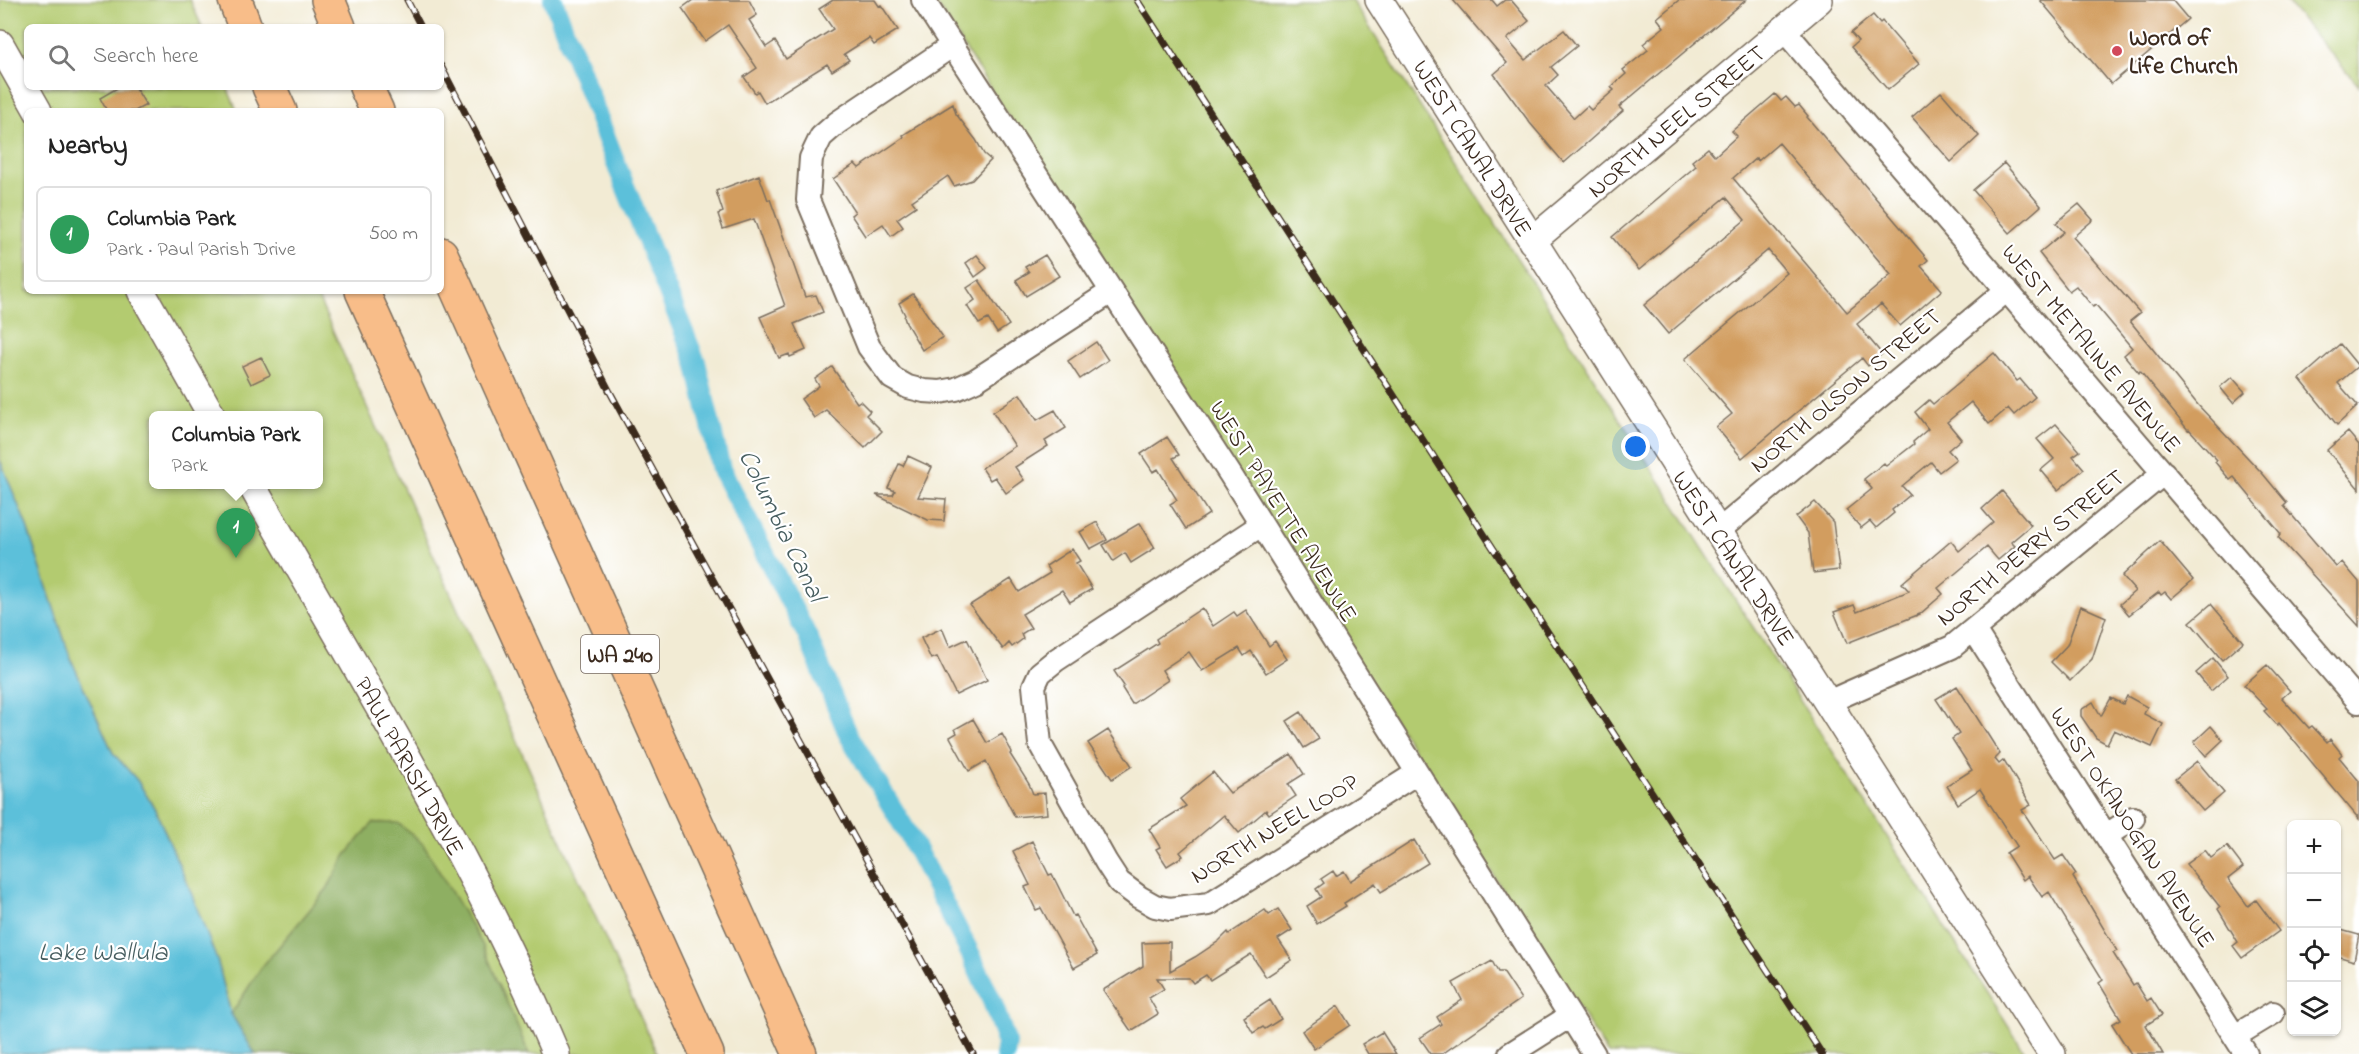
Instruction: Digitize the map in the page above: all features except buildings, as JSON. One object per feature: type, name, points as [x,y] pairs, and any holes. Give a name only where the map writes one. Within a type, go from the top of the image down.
[{"type":"highway","points":[[235,0],[244,24]]},
{"type":"highway","points":[[328,0],[338,24]]},
{"type":"highway","points":[[270,90],[279,108]]},
{"type":"highway","points":[[367,90],[376,108]]},
{"type":"highway","name":"WA 240","points":[[444,261],[800,1054]]},
{"type":"highway","points":[[363,294],[707,1054]]},
{"type":"street","name":"WEST PAYETTE AVENUE","points":[[923,0],[1230,474],[1594,1054]]},
{"type":"street","name":"WEST CANAL DRIVE","points":[[1379,0],[2052,1054]]},
{"type":"street","name":"NORTH NEEL STREET","points":[[1532,241],[1819,0]]},
{"type":"street","name":"WEST METALINE AVENUE","points":[[1784,30],[2359,702]]},
{"type":"street","points":[[0,44],[24,86]]},
{"type":"street","points":[[953,45],[837,123],[821,137],[811,158],[808,200],[869,347],[892,378],[908,387],[924,392],[956,389],[976,380],[1111,292]]},
{"type":"street","points":[[26,90],[36,108]]},
{"type":"street","name":"NORTH OLSON STREET","points":[[1717,532],[2007,290]]},
{"type":"street","points":[[143,294],[209,411]]},
{"type":"street","name":"NORTH PERRY STREET","points":[[1828,702],[1952,647],[2164,473]]},
{"type":"street","name":"PAUL PARISH DRIVE","points":[[254,489],[463,859],[518,968],[556,1054]]},
{"type":"street","name":"NORTH NEEL LOOP","points":[[1261,525],[1056,660],[1040,673],[1034,686],[1040,744],[1106,862],[1119,882],[1138,897],[1155,906],[1170,909],[1209,904],[1417,773]]},
{"type":"street","name":"WEST OKANOGAN AVENUE","points":[[1974,630],[2241,1045]]},
{"type":"street","points":[[2107,835],[2133,818]]},
{"type":"street","points":[[2241,1045],[2273,1013]]},
{"type":"street","points":[[1510,1054],[1570,1016]]},
{"type":"green space","points":[[0,0],[190,0],[201,24],[24,24],[24,90],[228,90],[236,108],[24,108],[24,294],[316,294],[657,1054],[255,1054],[231,1014],[218,963],[155,809],[137,780],[113,753],[70,657],[26,524],[0,460]]},
{"type":"green space","points":[[934,0],[1352,0],[2026,1054],[1608,1054]]},
{"type":"green space","points":[[2285,0],[2359,0],[2359,86]]},
{"type":"green space","points":[[373,823],[398,823],[423,844],[482,944],[529,1054],[255,1054],[231,1014],[261,968],[327,889],[346,855]]},
{"type":"water","name":"Lake Wallula","points":[[0,460],[26,524],[70,657],[113,753],[137,780],[155,809],[218,963],[231,1014],[255,1054],[0,1054]]},
{"type":"waterway","name":"Columbia Canal","points":[[553,0],[696,362],[721,469],[807,635],[848,734],[910,837],[970,953],[992,1001],[1007,1044],[1005,1054]]},
{"type":"railway","points":[[407,0],[419,24]]},
{"type":"railway","points":[[1137,0],[1822,1054]]},
{"type":"railway","points":[[444,72],[610,392],[973,1054]]},
{"type":"place","name":"Word of Life Church","points":[[2117,51]]},
{"type":"place","name":"Columbia Park","points":[[236,558]]}]
